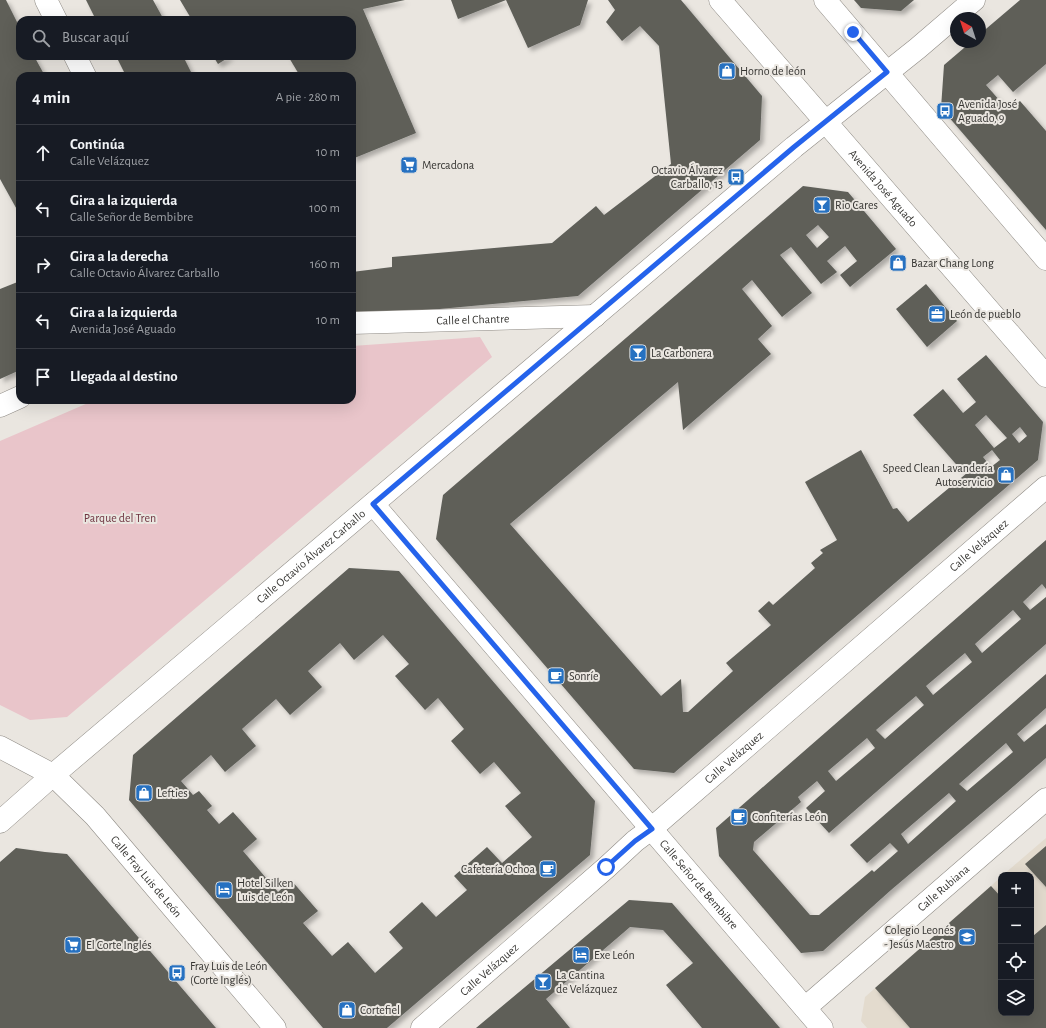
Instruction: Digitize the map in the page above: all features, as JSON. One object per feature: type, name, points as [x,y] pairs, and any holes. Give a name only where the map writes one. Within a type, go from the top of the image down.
[{"type":"street","points":[[46,0],[54,16]]},
{"type":"street","name":"Avenida José Aguado","points":[[720,0],[1046,376]]},
{"type":"street","points":[[825,0],[1046,259]]},
{"type":"street","name":"Calle Octavio Álvarez Carballo","points":[[0,822],[53,775],[826,121],[918,48],[974,0]]},
{"type":"street","points":[[77,60],[83,72]]},
{"type":"street","name":"Calle el Chantre","points":[[356,323],[595,316]]},
{"type":"street","points":[[0,406],[16,399]]},
{"type":"street","name":"Calle Velázquez","points":[[422,1028],[635,841],[652,829],[1046,487]]},
{"type":"street","name":"Calle Señor de Bembibre","points":[[373,504],[822,1028]]},
{"type":"street","name":"Calle Fray Luis de León","points":[[0,747],[53,775],[95,816],[275,1028]]},
{"type":"street","name":"Calle Rubiana","points":[[805,1008],[1046,799]]},
{"type":"shaded area","name":"Colegio Leonés - Jesús Maestro","points":[[1046,838],[1046,1028],[867,1028],[861,1021],[865,997],[998,880],[998,1016],[1034,1016],[1034,872],[1006,872]]},
{"type":"green space","name":"Parque del Tren","points":[[480,337],[492,357],[67,717],[30,720],[0,705],[0,441],[86,404],[356,404],[356,346]]},
{"type":"building","points":[[0,0],[6,0],[16,20],[16,60],[36,60],[43,72],[16,72],[16,208],[0,179]]},
{"type":"building","points":[[86,0],[153,0],[162,16],[94,16]]},
{"type":"building","points":[[180,0],[405,0],[363,9],[416,133],[356,157],[356,72],[298,72],[290,60],[356,60],[356,16],[190,16]]},
{"type":"building","points":[[451,0],[506,0],[458,19]]},
{"type":"building","points":[[506,0],[588,0],[580,25],[528,48]]},
{"type":"building","points":[[608,0],[681,0],[762,96],[760,140],[578,296],[397,313],[356,315],[356,272],[392,267],[392,257],[552,243],[596,206],[604,215],[671,164],[659,46],[640,26],[622,41],[606,22],[615,10]]},
{"type":"building","points":[[854,0],[914,0],[901,11],[861,8]]},
{"type":"building","points":[[1020,0],[1046,0],[1046,64],[1013,92],[998,75],[986,85],[1008,110],[1020,101],[1046,131],[1046,230],[941,108],[944,65],[964,48],[986,48],[986,29]]},
{"type":"building","points":[[118,60],[185,60],[191,72],[124,72]]},
{"type":"building","points":[[216,60],[224,60],[218,64]]},
{"type":"building","points":[[803,186],[848,192],[896,249],[850,287],[840,275],[857,261],[845,246],[827,261],[837,272],[821,284],[791,247],[780,255],[812,293],[782,317],[752,280],[742,289],[772,326],[758,339],[771,354],[683,430],[678,382],[510,524],[661,696],[681,679],[683,712],[688,712],[733,671],[726,663],[771,625],[758,611],[769,601],[773,605],[815,568],[811,563],[823,553],[820,550],[837,540],[805,482],[861,450],[893,509],[897,508],[908,522],[973,468],[970,465],[962,471],[913,415],[943,389],[963,413],[976,402],[957,379],[986,355],[1043,422],[1038,460],[674,773],[634,769],[436,539],[443,495]],"holes":[[[818,225],[829,237],[817,248],[806,235]],[[986,415],[1007,438],[994,448],[975,425]],[[1020,427],[1027,436],[1019,443],[1012,434]],[[992,450],[1000,460],[991,467],[983,457]]]},
{"type":"building","points":[[16,283],[16,372],[0,379],[0,289]]},
{"type":"building","points":[[926,284],[957,321],[927,347],[896,309]]},
{"type":"building","points":[[1046,540],[1046,589],[1042,584],[1023,602],[1030,610],[1046,597],[1046,644],[829,833],[806,808],[825,791],[817,781],[798,797],[801,802],[754,842],[753,850],[810,915],[819,915],[872,870],[874,872],[898,851],[890,843],[867,863],[850,845],[1046,674],[1046,708],[1017,734],[1024,742],[1046,724],[1046,758],[891,890],[823,951],[801,953],[719,856],[716,828]],"holes":[[[1013,610],[1021,619],[982,653],[975,644]],[[965,653],[972,662],[933,695],[926,686]],[[916,696],[924,705],[885,739],[876,730]],[[867,738],[875,748],[836,781],[828,771]],[[1006,743],[1013,752],[967,791],[959,784]],[[949,793],[956,801],[908,844],[901,834]]]},
{"type":"building","points":[[349,568],[399,571],[595,801],[590,855],[387,1028],[323,1028],[129,800],[133,755]],"holes":[[[383,635],[409,664],[395,676],[425,710],[438,698],[464,729],[451,741],[480,774],[494,762],[521,793],[505,806],[532,837],[502,863],[487,847],[454,876],[467,890],[436,917],[422,902],[389,932],[403,948],[375,973],[348,942],[332,956],[303,923],[318,911],[291,880],[278,892],[243,851],[257,839],[233,812],[219,824],[207,810],[212,806],[199,791],[193,795],[181,781],[211,755],[225,772],[256,746],[242,729],[276,699],[290,715],[322,687],[308,671],[340,643],[354,660]]]},
{"type":"building","points":[[1046,846],[1046,887],[1034,872],[1025,864]]},
{"type":"building","name":"El Corte Inglés","points":[[16,848],[67,854],[216,1028],[0,1028],[0,862]]},
{"type":"building","name":"Colegio Leonés - Jesús Maestro","points":[[991,886],[998,894],[998,1016],[1034,1016],[1034,935],[1046,925],[1046,1028],[910,1028],[875,988]]},
{"type":"building","points":[[629,900],[672,903],[780,1028],[702,1028],[666,985],[693,963],[663,930],[630,927],[546,999],[570,1028],[476,1028]]},
{"type":"place","name":"Horno de león","points":[[727,71]]},
{"type":"place","name":"Avenida José Aguado, 9","points":[[945,111]]},
{"type":"place","name":"Mercadona","points":[[409,165]]},
{"type":"place","name":"Octavio Álvarez Carballo, 13","points":[[736,177]]},
{"type":"place","name":"Rio Cares","points":[[822,205]]},
{"type":"place","name":"Bazar Chang Long","points":[[898,263]]},
{"type":"place","name":"León de pueblo","points":[[937,314]]},
{"type":"place","name":"La Carbonera","points":[[638,353]]},
{"type":"place","name":"Speed Clean Lavandería Autoservicio","points":[[1006,475]]},
{"type":"place","name":"Sonríe","points":[[556,676]]},
{"type":"place","name":"Lefties","points":[[144,793]]},
{"type":"place","name":"Confiterías León","points":[[739,817]]},
{"type":"place","name":"Cafetería Ochoa","points":[[548,869]]},
{"type":"place","name":"Hotel Silken Luis de León","points":[[224,890]]},
{"type":"place","name":"Colegio Leonés - Jesús Maestro","points":[[967,937]]},
{"type":"place","name":"El Corte Inglés","points":[[73,945]]},
{"type":"place","name":"Exe León","points":[[581,955]]},
{"type":"place","name":"Fray Luis de León (Corte Inglés)","points":[[177,973]]},
{"type":"place","name":"La Cantina de Velázquez","points":[[543,982]]},
{"type":"place","name":"Cortefiel","points":[[347,1010]]},
{"type":"route","points":[[606,867],[635,841],[652,829],[373,504],[794,147],[887,72],[853,32]]}]
